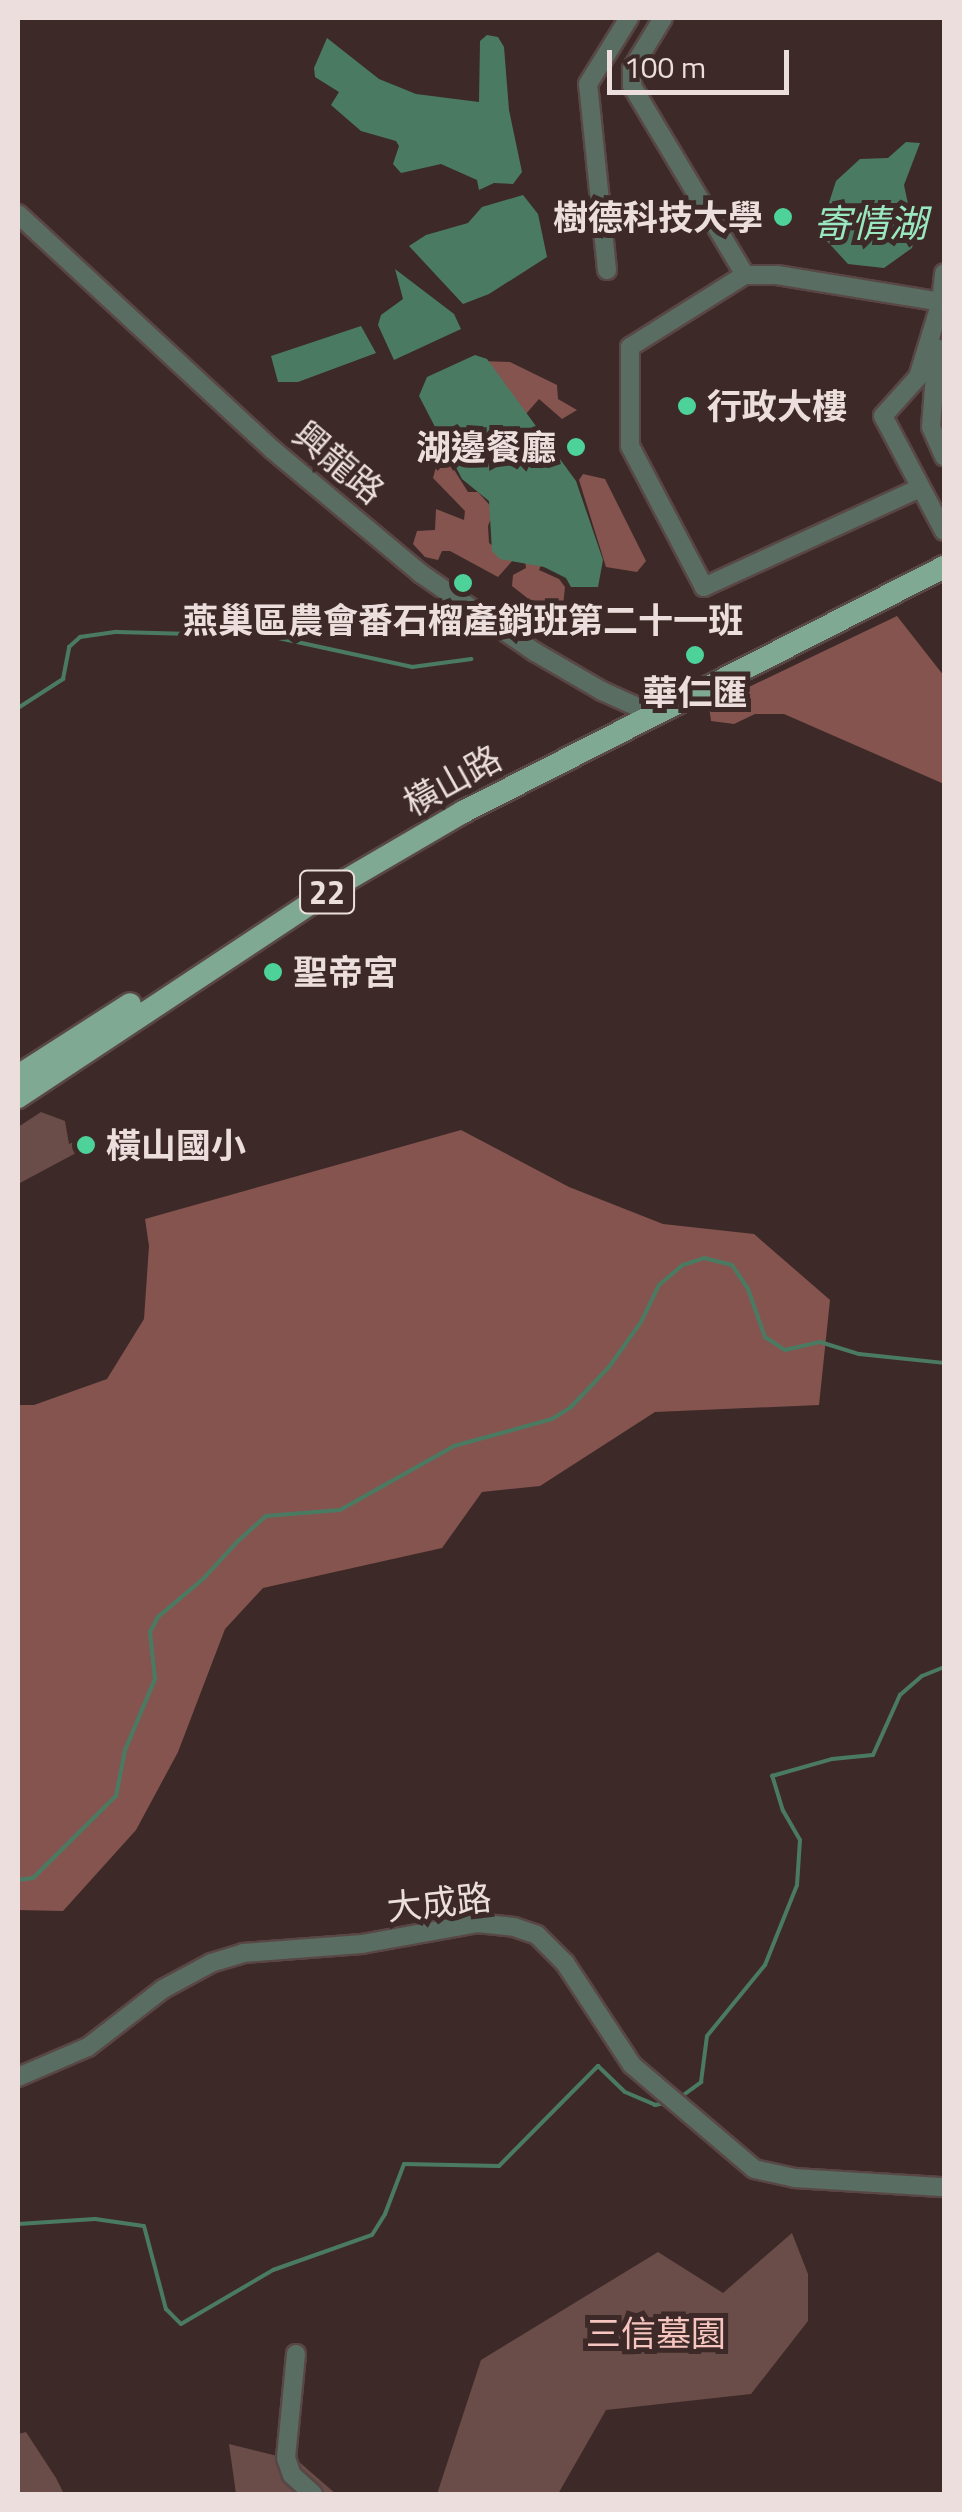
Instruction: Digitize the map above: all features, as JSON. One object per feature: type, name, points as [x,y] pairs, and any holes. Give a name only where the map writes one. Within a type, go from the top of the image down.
[{"type":"main road","name":"橫山路","points":[[18,1076],[331,872],[944,551]]},
{"type":"main road","name":"橫山路","points":[[18,1098],[338,885],[463,812],[644,711],[944,567]]},
{"type":"street","points":[[606,270],[588,84],[629,18]]},
{"type":"street","points":[[663,18],[632,69],[632,86],[746,275]]},
{"type":"street","name":"興龍路","points":[[18,214],[274,450],[420,573],[535,652],[644,711]]},
{"type":"street","points":[[944,273],[930,427],[944,456]]},
{"type":"street","points":[[920,488],[704,588],[630,446],[630,348],[746,275],[777,275],[941,302]]},
{"type":"street","points":[[941,302],[918,377],[883,416],[944,532]]},
{"type":"street","name":"大成路","points":[[18,2076],[88,2047],[163,1990],[211,1963],[244,1952],[362,1944],[477,1923],[514,1927],[537,1935],[565,1963],[632,2064],[754,2170],[795,2178],[944,2187]]},
{"type":"street","points":[[296,2354],[286,2458],[292,2475],[314,2494]]},
{"type":"green space","points":[[41,1112],[65,1121],[69,1144],[88,1135],[91,1145],[18,1184],[18,1127]]},
{"type":"green space","name":"三信墓園","points":[[792,2233],[808,2274],[808,2321],[751,2394],[606,2410],[558,2494],[437,2494],[481,2360],[658,2252],[723,2293]]},
{"type":"green space","points":[[26,2432],[64,2494],[18,2494],[18,2434]]},
{"type":"green space","points":[[229,2444],[298,2461],[336,2494],[236,2494]]},
{"type":"shaded area","points":[[480,361],[510,362],[557,385],[558,399],[577,410],[562,419],[539,399],[525,415]]},
{"type":"shaded area","points":[[441,449],[468,492],[478,492],[494,510],[488,526],[489,543],[513,560],[498,577],[450,551],[442,551],[438,560],[425,557],[413,544],[417,531],[435,530],[436,509],[464,520],[465,511],[433,478]]},
{"type":"shaded area","points":[[583,474],[605,479],[646,561],[637,572],[606,567],[579,480]]},
{"type":"shaded area","points":[[525,560],[543,560],[539,570],[559,579],[565,587],[563,606],[540,608],[512,586],[513,575],[526,568]]},
{"type":"shaded area","points":[[897,616],[944,676],[944,784],[784,714],[755,714],[734,724],[711,721],[709,706]]},
{"type":"shaded area","points":[[461,1130],[569,1187],[663,1224],[754,1234],[830,1300],[819,1405],[655,1412],[540,1486],[482,1492],[442,1548],[263,1588],[225,1629],[178,1752],[136,1830],[63,1911],[18,1910],[18,1405],[34,1405],[107,1379],[144,1319],[149,1246],[145,1219]]},
{"type":"water","points":[[487,35],[498,37],[504,47],[509,110],[522,172],[513,184],[494,183],[479,190],[477,180],[441,164],[401,173],[393,164],[399,146],[396,141],[361,131],[331,105],[339,92],[315,77],[314,68],[327,38],[379,79],[416,94],[479,102],[480,41]]},
{"type":"water","name":"寄情湖","points":[[906,142],[920,143],[904,185],[908,204],[920,214],[912,248],[884,268],[848,264],[826,240],[826,212],[836,181],[860,159],[888,158]]},
{"type":"water","points":[[523,195],[538,214],[547,257],[489,294],[463,304],[409,246],[426,235],[468,223],[482,207]]},
{"type":"water","points":[[395,269],[454,314],[461,329],[394,360],[378,325],[381,315],[403,299]]},
{"type":"water","points":[[361,326],[376,353],[298,382],[278,382],[271,356]]},
{"type":"water","points":[[475,355],[487,359],[576,481],[603,560],[598,587],[571,587],[566,578],[544,567],[500,559],[492,551],[489,501],[462,479],[419,396],[427,377]]},
{"type":"waterway","points":[[18,708],[63,679],[69,647],[80,637],[117,632],[192,634],[225,620],[260,634],[412,667],[471,659]]},
{"type":"waterway","points":[[18,1880],[33,1878],[116,1796],[125,1750],[155,1679],[150,1632],[158,1617],[204,1578],[237,1542],[266,1516],[340,1510],[454,1446],[552,1419],[571,1407],[609,1367],[641,1322],[659,1285],[683,1265],[704,1258],[732,1265],[748,1289],[765,1337],[785,1350],[820,1342],[859,1354],[944,1363]]},
{"type":"waterway","points":[[678,2099],[701,2082],[707,2036],[765,1965],[797,1885],[800,1840],[783,1811],[772,1776],[832,1759],[873,1755],[900,1695],[922,1676],[944,1667]]},
{"type":"waterway","points":[[18,2224],[95,2219],[144,2226],[166,2309],[181,2324],[273,2270],[372,2235],[385,2214],[404,2164],[499,2166],[598,2066],[625,2092],[655,2105],[665,2103]]},
{"type":"place","name":"樹德科技大學","points":[[783,217]]},
{"type":"place","name":"行政大樓","points":[[687,406]]},
{"type":"place","name":"湖邊餐廳","points":[[576,447]]},
{"type":"place","name":"燕巢區農會番石榴產銷班第二十一班","points":[[463,583]]},
{"type":"place","name":"華仁匯","points":[[695,655]]},
{"type":"place","name":"聖帝宮","points":[[273,972]]},
{"type":"place","name":"橫山國小","points":[[86,1145]]}]
